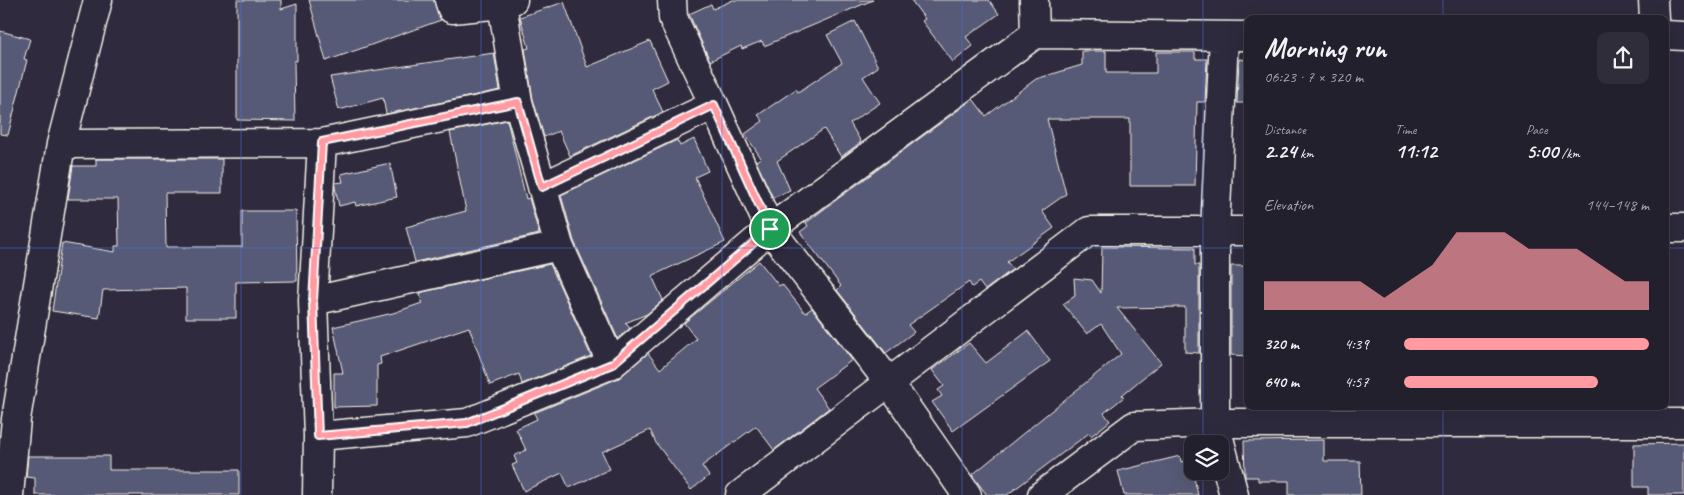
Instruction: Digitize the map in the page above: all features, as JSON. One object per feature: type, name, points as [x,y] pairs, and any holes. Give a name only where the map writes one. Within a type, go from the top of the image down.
[{"type":"street","points":[[9,495],[8,419],[61,144],[98,0]]},
{"type":"street","points":[[449,0],[452,8],[508,2],[518,102],[542,187],[559,246],[612,364]]},
{"type":"street","points":[[672,0],[673,18],[770,229],[888,381],[967,495]]},
{"type":"street","points":[[1034,0],[1035,34]]},
{"type":"street","points":[[1654,0],[1654,15]]},
{"type":"street","points":[[318,436],[467,423],[612,364],[770,229],[1035,34],[1236,36],[1215,232],[1215,423],[1234,495]]},
{"type":"street","points":[[1669,35],[1684,36]]},
{"type":"street","points":[[61,144],[322,142],[518,102]]},
{"type":"street","points":[[542,187],[714,105]]},
{"type":"street","points":[[317,495],[318,436],[313,301],[322,142]]},
{"type":"street","points":[[1669,228],[1684,228]]},
{"type":"street","points":[[740,495],[888,381],[1089,231],[1244,231]]},
{"type":"street","points":[[313,301],[559,246]]},
{"type":"street","points":[[1042,495],[1134,426],[1215,423],[1684,423]]},
{"type":"building","points":[[237,0],[281,0],[281,9],[297,4],[297,61],[294,61],[295,121],[237,120]]},
{"type":"building","points":[[309,0],[434,0],[441,20],[326,61]]},
{"type":"building","points":[[733,0],[873,0],[764,46],[762,41],[742,49],[741,46],[710,61],[689,14],[711,4],[713,9]]},
{"type":"building","points":[[911,0],[989,0],[999,14],[966,37],[973,46],[953,62],[922,21],[925,19]]},
{"type":"building","points":[[564,2],[587,67],[650,41],[668,81],[652,89],[663,112],[570,156],[559,131],[544,137],[533,99],[525,49],[529,48],[520,17]]},
{"type":"building","points":[[855,21],[878,67],[863,77],[880,103],[850,123],[861,142],[841,157],[824,129],[777,161],[790,190],[773,198],[756,161],[761,158],[745,134],[763,121],[758,115],[796,89],[798,92],[842,63],[827,35]]},
{"type":"building","points":[[0,31],[30,39],[24,59],[27,60],[8,135],[0,134]]},
{"type":"building","points":[[1082,51],[1106,51],[1106,73],[1156,73],[1156,52],[1195,52],[1195,59],[1207,59],[1205,102],[1197,102],[1195,186],[1130,186],[1130,119],[1047,119],[1066,194],[1042,211],[1054,228],[1007,262],[1013,269],[985,290],[979,282],[972,287],[969,282],[908,325],[914,332],[886,353],[837,290],[841,286],[800,232],[808,226],[806,223],[828,206],[973,99],[986,116],[1036,79],[1082,65]]},
{"type":"building","points":[[494,53],[500,90],[386,114],[383,98],[339,110],[330,77]]},
{"type":"building","points":[[1239,59],[1244,60],[1244,103],[1237,103]]},
{"type":"building","points":[[507,120],[526,199],[529,198],[539,234],[415,262],[406,227],[466,211],[450,132]]},
{"type":"building","points":[[694,139],[708,171],[695,177],[725,242],[652,276],[663,300],[647,314],[625,323],[630,328],[618,339],[574,241],[561,195],[677,140],[680,146]]},
{"type":"building","points":[[96,159],[222,159],[222,193],[165,193],[166,247],[242,247],[242,211],[296,211],[297,281],[236,282],[236,318],[186,318],[186,288],[103,290],[99,318],[52,311],[62,243],[115,252],[115,246],[119,246],[118,199],[68,199],[73,166],[96,166]]},
{"type":"building","points":[[390,163],[397,197],[356,206],[355,202],[339,206],[335,183],[343,182],[341,174]]},
{"type":"building","points":[[1102,247],[1195,248],[1195,265],[1199,265],[1199,353],[1185,352],[1185,307],[1117,308],[1161,363],[1122,395],[1124,397],[1104,413],[1110,421],[1091,436],[1089,433],[1007,495],[987,495],[972,475],[1121,354],[1101,324],[1087,334],[1063,304],[1075,296],[1074,278],[1092,280],[1101,293]]},
{"type":"building","points":[[759,261],[779,286],[782,284],[805,313],[812,308],[852,360],[814,388],[829,408],[774,450],[756,426],[702,466],[709,476],[691,490],[656,443],[650,430],[602,452],[610,469],[569,488],[562,473],[524,491],[512,465],[517,463],[514,456],[526,450],[516,429],[537,419],[534,413],[619,378],[648,353],[660,369],[696,339],[684,323]]},
{"type":"building","points":[[550,264],[591,356],[522,384],[519,374],[490,385],[469,327],[380,357],[381,364],[377,365],[377,406],[334,407],[334,373],[343,373],[333,327],[393,313],[422,303],[420,294],[423,292]]},
{"type":"building","points":[[1231,266],[1244,266],[1244,356],[1231,355]]},
{"type":"building","points":[[1028,331],[1050,361],[953,431],[932,402],[942,396],[938,390],[944,386],[932,370],[969,343],[986,363]]},
{"type":"building","points":[[1324,440],[1324,461],[1360,461],[1361,495],[1289,495],[1289,481],[1258,481],[1258,477],[1245,477],[1244,441]]},
{"type":"building","points":[[1684,443],[1684,495],[1648,495],[1648,487],[1634,487],[1634,444]]},
{"type":"building","points":[[28,456],[109,456],[109,470],[239,470],[239,495],[35,495],[35,478],[26,477]]},
{"type":"building","points":[[1180,456],[1181,462],[1184,461],[1184,480],[1195,480],[1198,495],[1124,495],[1118,471]]},
{"type":"route","points":[[518,102],[542,187],[714,105],[770,229],[612,364],[467,423],[318,436],[313,301],[322,142],[518,102]]}]
